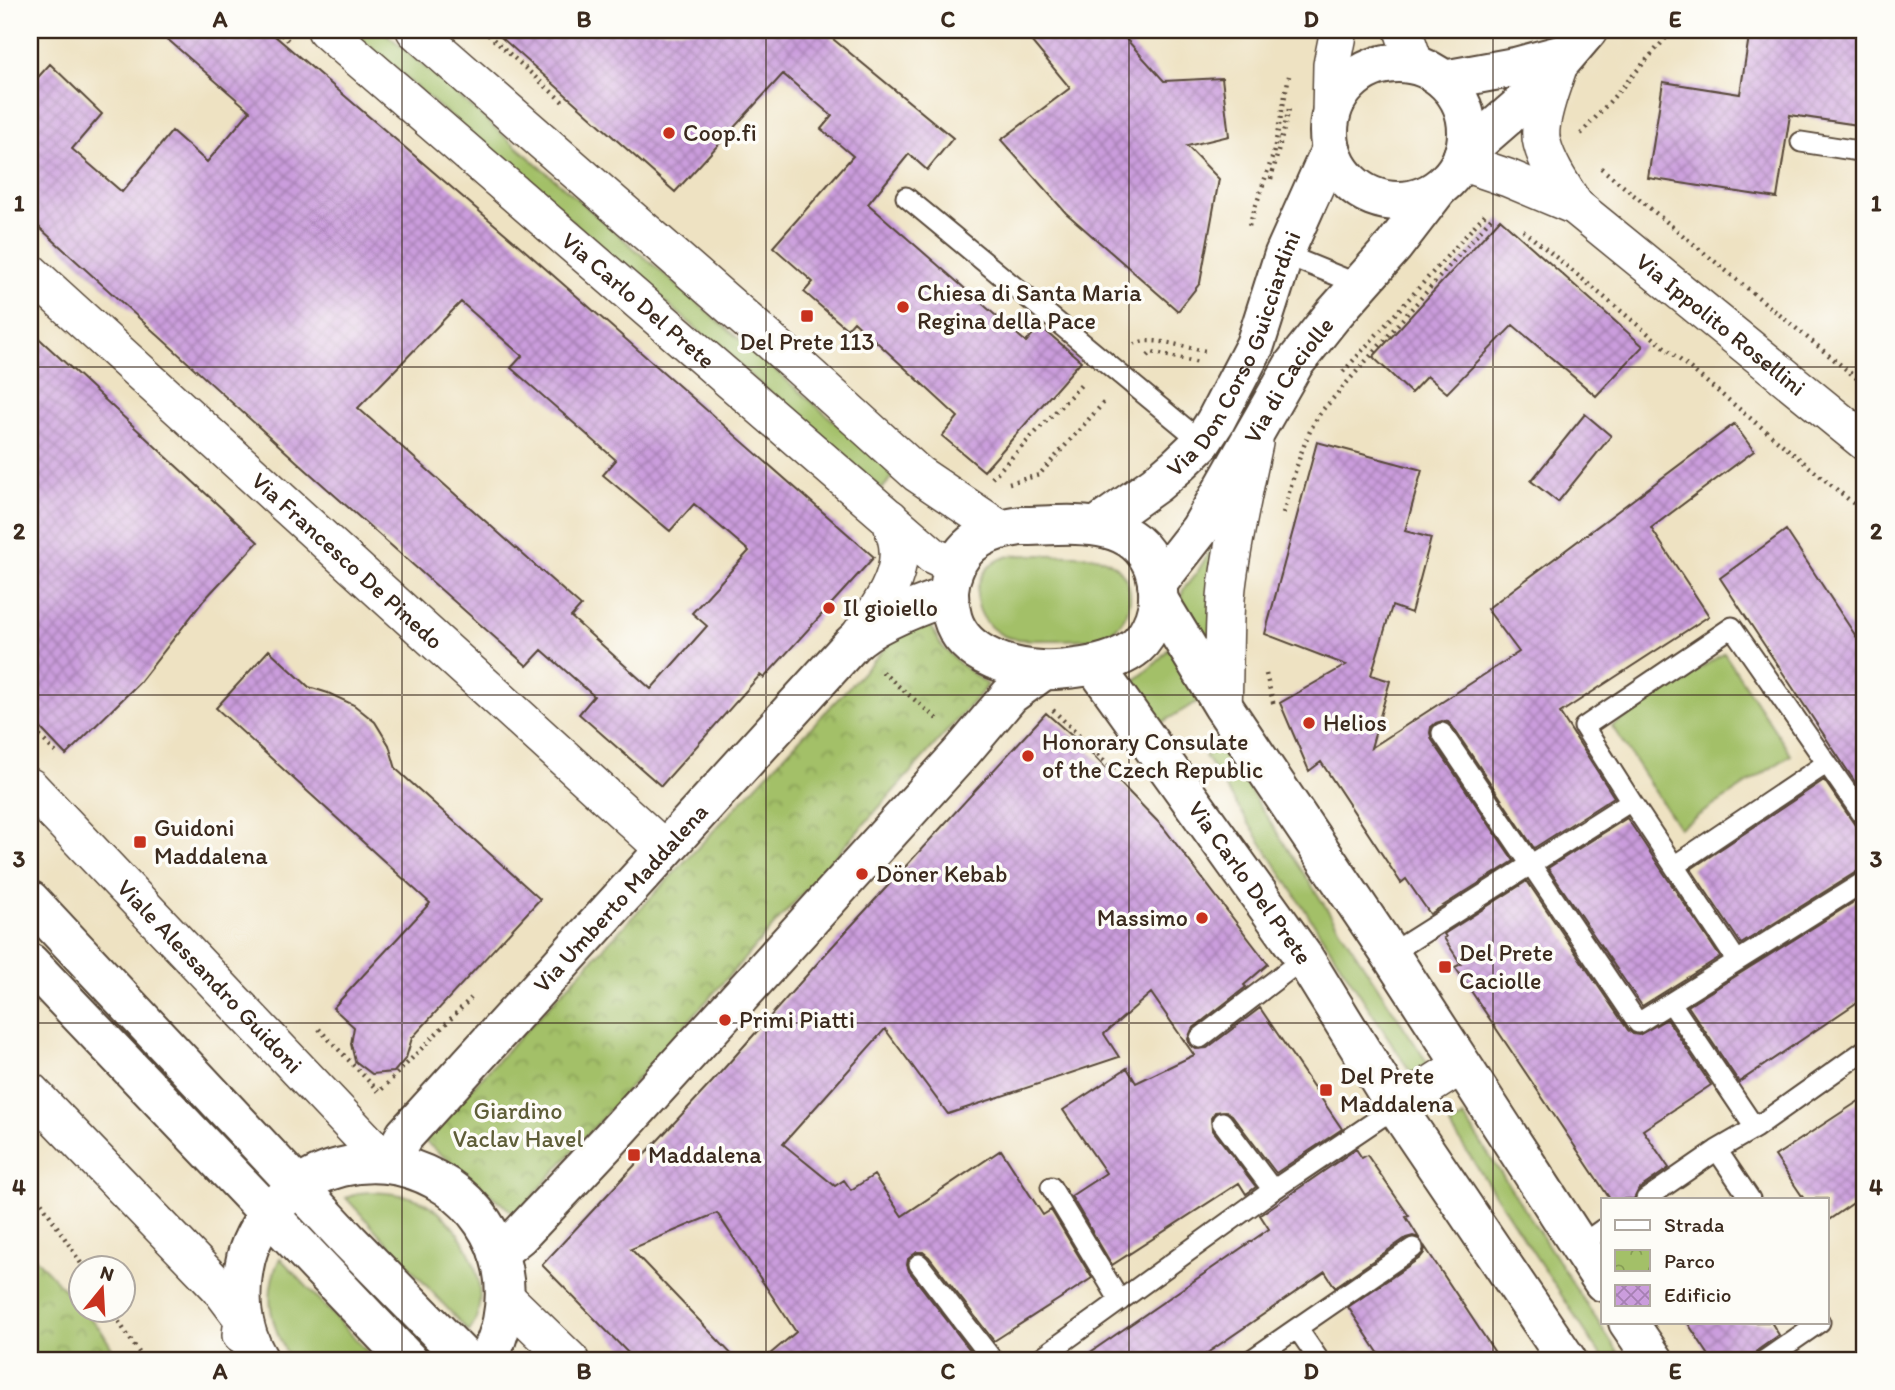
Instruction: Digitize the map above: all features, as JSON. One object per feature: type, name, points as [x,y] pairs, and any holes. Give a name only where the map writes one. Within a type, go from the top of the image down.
[{"type":"main road","points":[[1571,49],[1517,108],[1454,169],[1410,200],[1378,198],[1357,187],[1335,161],[1331,132],[1340,95],[1354,79],[1372,68],[1393,63],[1429,73],[1515,68],[1571,49]]},
{"type":"main road","points":[[1429,73],[1455,92],[1467,122],[1467,139],[1454,169]]},
{"type":"main road","name":"Via Don Corso Guicciardini","points":[[1097,526],[1156,484],[1202,442],[1215,422],[1255,345],[1284,254],[1331,132]]},
{"type":"main road","name":"Via di Caciolle","points":[[1158,592],[1200,529],[1294,364],[1324,325],[1394,246],[1454,169]]},
{"type":"main road","points":[[1158,592],[1156,615],[1138,645],[1121,657],[1094,665],[1043,671],[998,661],[976,651],[961,637],[952,618],[952,581],[965,552],[979,538],[1000,529],[1097,526],[1122,533],[1137,544],[1150,561],[1158,592],[1223,706],[1391,954],[1462,1065],[1591,1237],[1601,1274]]},
{"type":"main road","name":"Via Umberto Maddalena","points":[[388,1164],[405,1135],[858,638],[920,606],[952,581]]},
{"type":"main road","name":"Via Carlo Del Prete","points":[[1094,665],[1304,958],[1396,1107],[1567,1360]]},
{"type":"main road","points":[[498,1253],[519,1236],[615,1134],[953,762],[1010,695],[1043,671]]},
{"type":"main road","points":[[30,900],[350,1242],[466,1360]]},
{"type":"main road","points":[[30,963],[408,1360]]},
{"type":"main road","points":[[259,1360],[243,1319],[241,1296],[248,1250],[268,1214],[299,1186],[328,1171],[352,1164],[388,1164],[416,1170],[452,1189],[481,1220],[498,1253],[505,1297],[498,1340],[488,1360]]},
{"type":"main road","points":[[1630,1324],[1654,1360]]},
{"type":"street","name":"Via Carlo Del Prete","points":[[326,30],[933,555],[952,581]]},
{"type":"street","points":[[415,30],[919,474],[1000,529]]},
{"type":"street","name":"Via Don Corso Guicciardini","points":[[1331,132],[1332,65],[1339,30]]},
{"type":"street","points":[[1403,30],[1429,73]]},
{"type":"street","name":"Via Ippolito Rosellini","points":[[1571,49],[1540,132],[1541,142],[1554,171],[1575,206]]},
{"type":"street","name":"Via Ippolito Rosellini","points":[[1454,169],[1508,178],[1575,206],[1865,442]]},
{"type":"street","name":"Via Francesco De Pinedo","points":[[30,272],[664,849]]},
{"type":"street","points":[[1223,706],[1227,588],[1256,432]]},
{"type":"street","name":"Via Umberto Maddalena","points":[[858,638],[884,600],[897,564],[899,551],[890,519]]},
{"type":"street","name":"Viale Alessandro Guidoni","points":[[30,788],[388,1164]]},
{"type":"street","points":[[1396,1107],[1462,1065]]},
{"type":"street","points":[[30,1091],[219,1287],[243,1319],[238,1360]]},
{"type":"street","points":[[505,1297],[570,1360]]},
{"type":"lane","points":[[1801,142],[1865,152]]},
{"type":"lane","points":[[906,197],[1202,442]]},
{"type":"lane","points":[[1284,254],[1360,285]]},
{"type":"lane","points":[[1737,961],[1584,727],[1732,627],[1865,818]]},
{"type":"lane","points":[[1442,733],[1638,1023],[1865,881]]},
{"type":"lane","points":[[1674,866],[1827,763]]},
{"type":"lane","points":[[1391,954],[1630,801]]},
{"type":"lane","points":[[1200,1038],[1304,958]]},
{"type":"lane","points":[[1671,1003],[1755,1128]]},
{"type":"lane","points":[[1647,1198],[1717,1150],[1755,1128],[1865,1050]]},
{"type":"lane","points":[[1038,1360],[1273,1190],[1396,1107]]},
{"type":"lane","points":[[1222,1122],[1273,1190]]},
{"type":"lane","points":[[1717,1150],[1749,1198]]},
{"type":"lane","points":[[1051,1187],[1120,1301]]},
{"type":"lane","points":[[1251,1360],[1413,1248]]},
{"type":"lane","points":[[919,1264],[993,1360]]},
{"type":"lane","points":[[1765,1360],[1817,1324]]},
{"type":"lane","points":[[1297,1328],[1319,1360]]},
{"type":"path","points":[[1459,30],[1473,30]]},
{"type":"path","points":[[1580,135],[1673,30]]},
{"type":"path","points":[[1248,228],[1273,155],[1291,67]]},
{"type":"path","points":[[1593,162],[1865,385]]},
{"type":"path","points":[[1279,524],[1318,413],[1498,210]]},
{"type":"path","points":[[1520,227],[1865,513]]},
{"type":"path","points":[[990,479],[1104,361],[1120,350],[1139,342],[1160,342],[1207,351],[1211,339]]},
{"type":"path","points":[[1265,672],[1275,711]]},
{"type":"path","points":[[30,1185],[75,1254]]},
{"type":"path","points":[[120,1324],[144,1360]]},
{"type":"green space","points":[[350,30],[382,30],[895,474],[882,489]]},
{"type":"green space","points":[[1215,542],[1215,657],[1181,607],[1183,590]]},
{"type":"green space","points":[[1016,555],[1073,555],[1103,559],[1125,577],[1130,601],[1126,614],[1119,625],[1095,639],[1034,640],[1004,636],[982,616],[977,590],[989,567],[1001,559]]},
{"type":"green space","name":"Giardino Vaclav Havel","points":[[926,617],[941,645],[960,664],[988,685],[516,1215],[423,1140],[894,639]]},
{"type":"green space","points":[[1169,648],[1202,699],[1156,726],[1128,686],[1157,662]]},
{"type":"green space","points":[[1724,653],[1791,755],[1679,828],[1612,726]]},
{"type":"green space","points":[[1223,745],[1252,794],[1432,1070],[1415,1079],[1205,756]]},
{"type":"green space","points":[[1464,1117],[1623,1360],[1604,1360],[1450,1126]]},
{"type":"green space","points":[[370,1192],[390,1193],[423,1202],[438,1212],[463,1241],[478,1278],[480,1297],[477,1315],[469,1332],[346,1198]]},
{"type":"green space","points":[[30,1252],[66,1292],[66,1324],[96,1324],[119,1360],[30,1360]]},
{"type":"green space","points":[[280,1258],[375,1360],[289,1358],[277,1333],[271,1309],[271,1284]]},
{"type":"building","points":[[157,30],[268,30],[514,241],[874,557],[764,678],[760,675],[661,786],[579,714],[594,696],[542,650],[527,666],[30,219],[30,86],[50,64],[102,114],[72,149],[122,192],[172,131],[207,162],[250,111]],"holes":[[[461,302],[522,356],[511,368],[616,460],[603,475],[670,531],[694,504],[749,551],[692,613],[707,626],[651,689],[571,617],[581,606],[358,408]]]},
{"type":"building","points":[[493,30],[822,30],[953,138],[927,170],[909,154],[868,204],[1026,342],[1040,326],[1081,361],[984,471],[942,436],[958,417],[854,321],[847,329],[804,292],[813,282],[773,247],[853,156],[821,129],[832,116],[783,74],[675,192]]},
{"type":"building","points":[[1022,30],[1118,30],[1164,81],[1222,78],[1229,136],[1187,146],[1219,179],[1200,283],[1178,311],[1066,213],[1001,140],[1070,88]]},
{"type":"building","points":[[1750,30],[1865,30],[1865,126],[1790,115],[1777,198],[1648,178],[1663,82],[1740,94]]},
{"type":"building","points":[[1500,219],[1643,346],[1596,396],[1513,325],[1447,393],[1427,376],[1411,393],[1373,357]]},
{"type":"building","points":[[30,330],[258,542],[204,600],[139,683],[66,755],[30,717]]},
{"type":"building","points":[[1585,414],[1611,436],[1558,502],[1531,481]]},
{"type":"building","points":[[1734,424],[1754,451],[1651,528],[1709,616],[1560,713],[1614,797],[1534,848],[1452,726],[1442,721],[1431,727],[1432,740],[1514,861],[1430,914],[1406,879],[1401,883],[1321,762],[1309,771],[1280,703],[1346,665],[1265,634],[1317,442],[1422,470],[1405,531],[1431,538],[1411,613],[1392,606],[1371,675],[1390,681],[1371,748],[1519,652],[1487,609]]},
{"type":"building","points":[[1786,530],[1865,650],[1865,797],[1720,578]]},
{"type":"building","points":[[269,650],[309,687],[354,705],[375,722],[389,745],[396,769],[540,899],[412,1038],[406,1058],[394,1072],[372,1074],[355,1061],[351,1044],[354,1027],[333,1008],[430,903],[216,708]]},
{"type":"building","points":[[1046,713],[1089,751],[1163,827],[1268,964],[1244,985],[1246,987],[1192,1029],[1188,1039],[1190,1045],[1196,1049],[1207,1048],[1260,1008],[1342,1129],[1276,1173],[1232,1115],[1226,1111],[1215,1112],[1211,1118],[1212,1129],[1256,1187],[1246,1194],[1239,1183],[1112,1265],[1071,1196],[1106,1173],[1063,1110],[1127,1068],[1136,1083],[1194,1055],[1151,993],[1104,1034],[1119,1057],[948,1114],[885,1029],[783,1144],[835,1186],[844,1180],[851,1190],[874,1175],[902,1216],[1001,1150],[1043,1215],[1051,1210],[1092,1278],[994,1341],[929,1257],[923,1252],[917,1252],[908,1259],[909,1271],[973,1354],[964,1360],[763,1360],[796,1332],[717,1213],[631,1249],[737,1360],[635,1360],[542,1265],[712,1082]]},
{"type":"building","points":[[1824,780],[1855,825],[1865,830],[1865,869],[1741,944],[1691,869]]},
{"type":"building","points":[[1627,818],[1720,957],[1642,1006],[1548,868]]},
{"type":"building","points":[[1527,881],[1628,1030],[1639,1035],[1667,1019],[1711,1085],[1643,1130],[1669,1168],[1639,1189],[1634,1198],[1609,1198],[1455,967],[1461,964],[1444,934]]},
{"type":"building","points":[[1865,895],[1865,997],[1739,1082],[1688,1006]]},
{"type":"building","points":[[1865,1097],[1865,1195],[1828,1220],[1828,1198],[1803,1198],[1775,1156]]},
{"type":"building","points":[[1356,1149],[1362,1158],[1367,1155],[1409,1216],[1406,1217],[1419,1238],[1406,1238],[1335,1287],[1325,1272],[1197,1360],[1079,1360],[1269,1229],[1260,1215]]},
{"type":"building","points":[[1425,1247],[1500,1360],[1383,1360],[1348,1307],[1420,1258]]},
{"type":"building","points":[[1688,1324],[1772,1324],[1779,1335],[1758,1350],[1753,1360],[1712,1360]]},
{"type":"place","name":"Coop.fi","points":[[669,133]]},
{"type":"place","name":"Chiesa di Santa Maria Regina della Pace","points":[[903,307]]},
{"type":"place","name":"Del Prete 113","points":[[807,316]]},
{"type":"place","name":"Il gioiello","points":[[829,608]]},
{"type":"place","name":"Helios","points":[[1309,723]]},
{"type":"place","name":"Honorary Consulate of the Czech Republic","points":[[1028,756]]},
{"type":"place","name":"Guidoni Maddalena","points":[[140,842]]},
{"type":"place","name":"Döner Kebab","points":[[862,874]]},
{"type":"place","name":"Massimo","points":[[1202,918]]},
{"type":"place","name":"Del Prete Caciolle","points":[[1445,967]]},
{"type":"place","name":"Primi Piatti","points":[[725,1020]]},
{"type":"place","name":"Del Prete Maddalena","points":[[1326,1090]]},
{"type":"place","name":"Maddalena","points":[[634,1155]]}]
